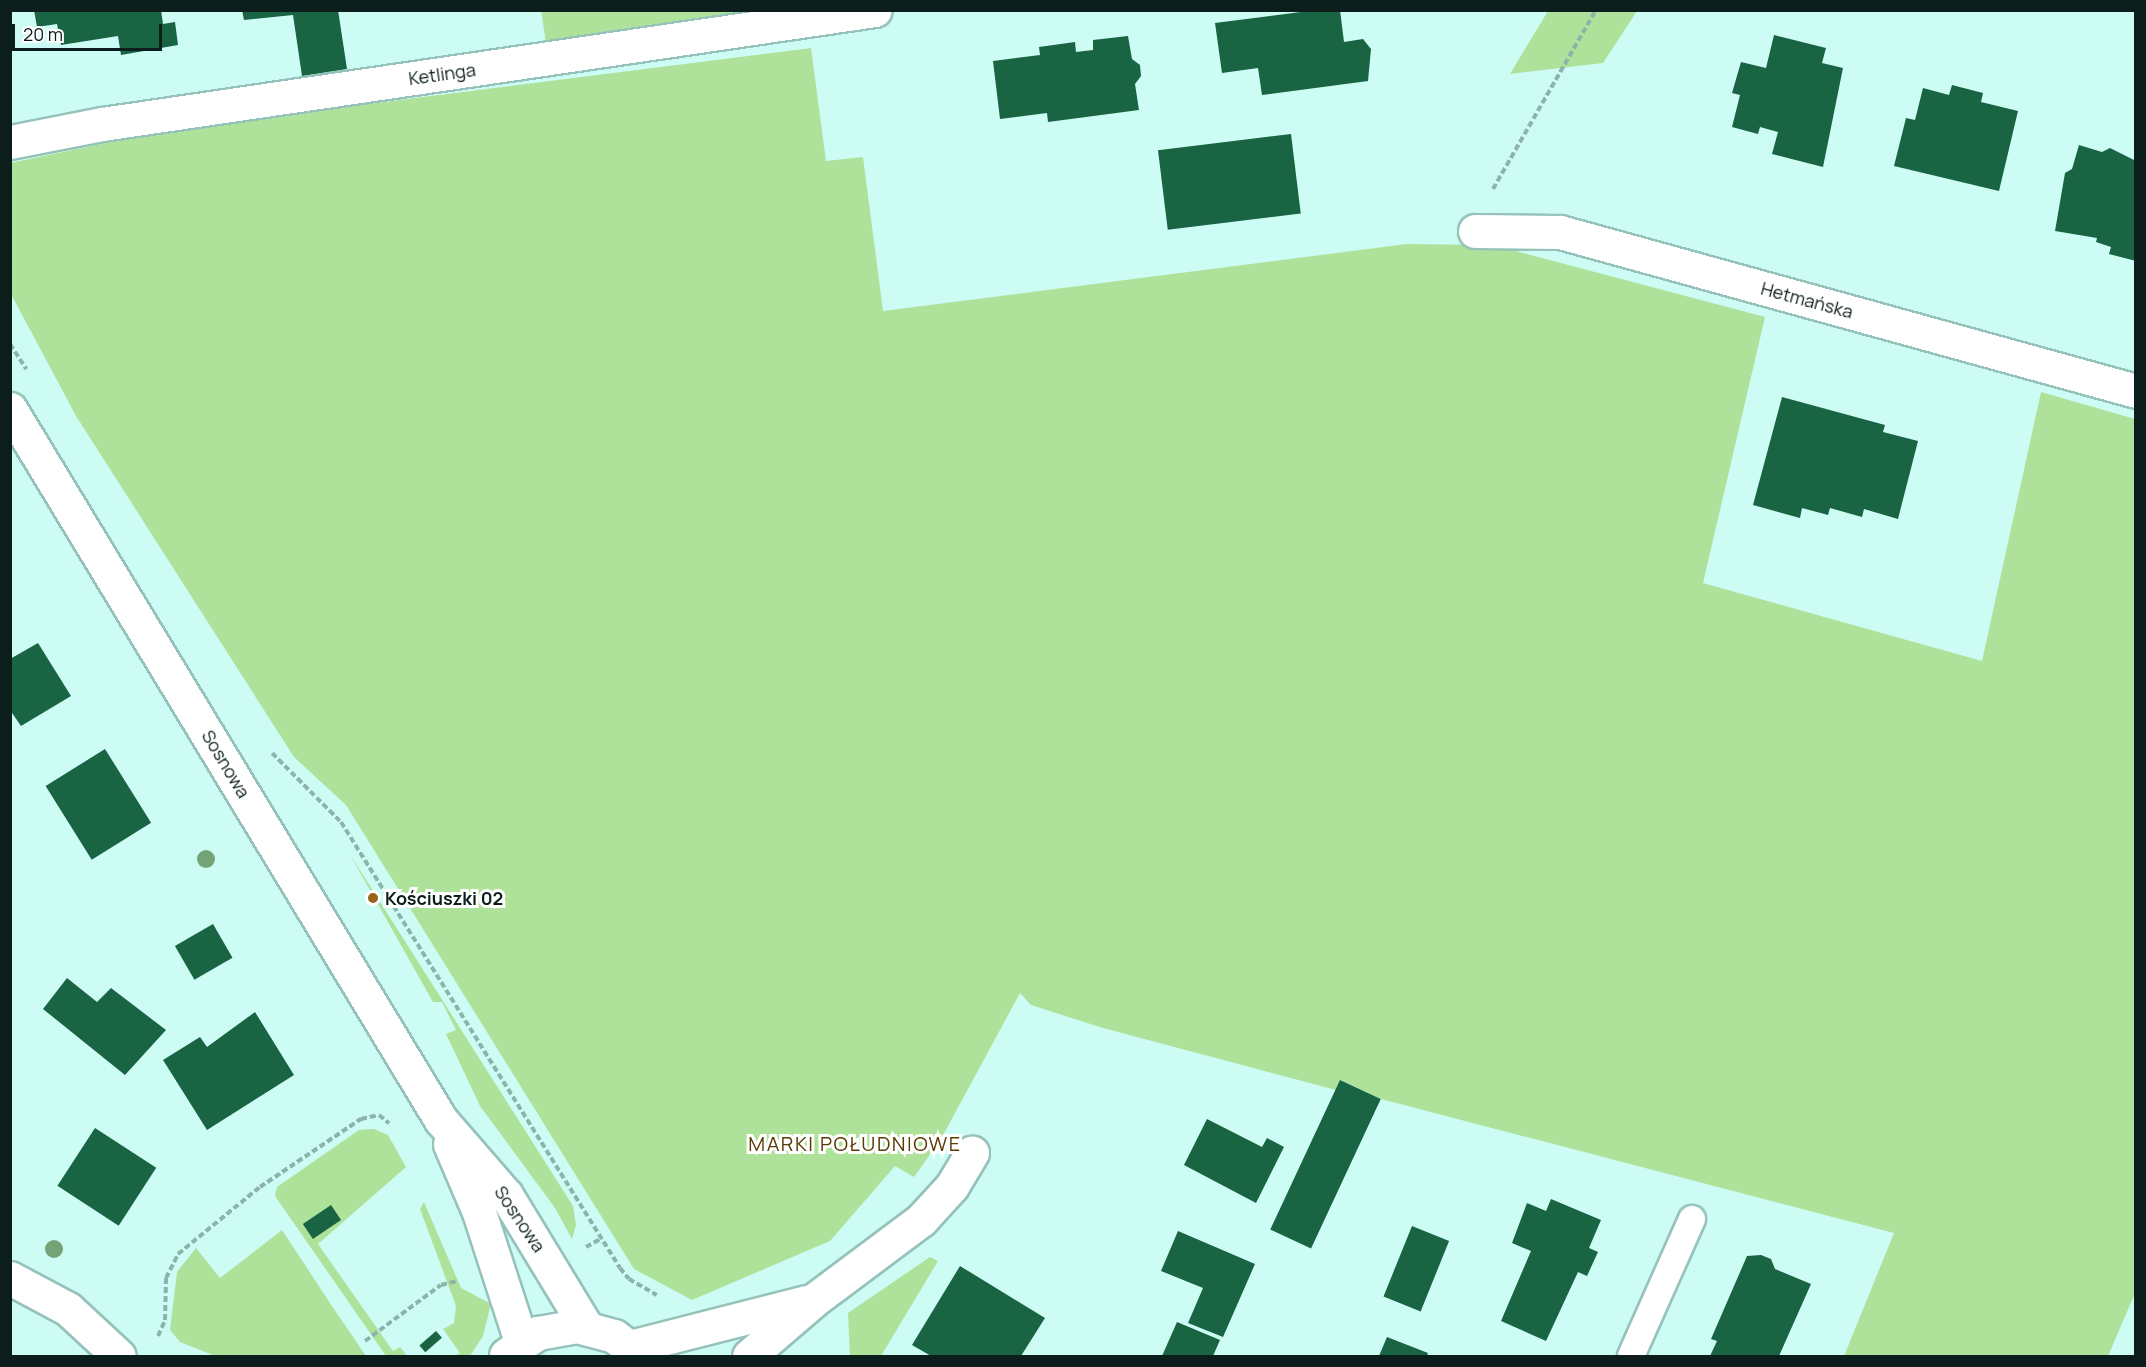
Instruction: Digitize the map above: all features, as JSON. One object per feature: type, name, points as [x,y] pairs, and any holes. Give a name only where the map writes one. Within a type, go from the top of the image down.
[{"type":"street","name":"Ketlinga","points":[[10,142],[102,124],[875,10]]},
{"type":"street","name":"Hetmańska","points":[[1475,231],[1560,232],[2136,391]]},
{"type":"street","name":"Sosnowa","points":[[10,409],[441,1120],[479,1212],[513,1349]]},
{"type":"street","name":"Sosnowa","points":[[441,1120],[506,1195],[587,1328]]},
{"type":"street","points":[[749,1356],[814,1300],[921,1220],[952,1186],[972,1153]]},
{"type":"street","points":[[10,1278],[68,1309],[119,1356]]},
{"type":"street","points":[[513,1349],[557,1327],[587,1328],[636,1352],[814,1300]]},
{"type":"lane","points":[[1631,1356],[1692,1219]]},
{"type":"path","points":[[1475,231],[1503,166],[1596,10]]},
{"type":"path","points":[[10,344],[28,373]]},
{"type":"path","points":[[268,746],[341,822],[379,877],[396,913],[620,1268],[629,1279],[668,1300]]},
{"type":"path","points":[[154,1342],[165,1320],[166,1278],[178,1254],[260,1187],[361,1119],[379,1115],[394,1129]]},
{"type":"path","points":[[365,1341],[441,1286],[466,1279]]},
{"type":"green space","points":[[541,10],[749,11],[546,43]]},
{"type":"green space","points":[[1548,11],[1637,11],[1603,63],[1510,74]]},
{"type":"green space","points":[[811,48],[826,161],[863,157],[883,311],[1407,244],[1493,245],[1765,317],[1703,583],[1982,661],[2041,392],[2135,419],[2136,1291],[2108,1356],[1844,1356],[1894,1233],[1381,1099],[1341,1080],[1336,1090],[1103,1028],[1031,1005],[1020,993],[941,1139],[914,1177],[895,1166],[830,1241],[692,1300],[634,1269],[346,805],[294,757],[76,416],[11,294],[10,163],[178,128]]},
{"type":"green space","points":[[349,853],[573,1206],[576,1225],[572,1239],[555,1208],[480,1106],[446,1034],[456,1030],[442,1002],[433,1002]]},
{"type":"green space","points":[[374,1129],[388,1135],[406,1167],[318,1244],[393,1351],[400,1347],[407,1356],[386,1356],[275,1196],[277,1187],[359,1130]]},
{"type":"green space","points":[[424,1202],[461,1288],[491,1304],[483,1336],[470,1356],[454,1356],[460,1353],[443,1329],[454,1323],[456,1306],[420,1209]]},
{"type":"green space","points":[[282,1230],[366,1356],[215,1356],[180,1342],[170,1330],[177,1272],[196,1248],[220,1278]]},
{"type":"green space","points":[[930,1257],[938,1261],[881,1356],[850,1356],[848,1313]]},
{"type":"building","points":[[34,10],[161,10],[163,24],[175,22],[178,45],[121,55],[118,36],[61,45],[57,24],[37,27]]},
{"type":"building","points":[[242,10],[338,10],[347,69],[302,76],[293,15],[244,20]]},
{"type":"building","points":[[1316,10],[1340,10],[1344,42],[1363,39],[1371,49],[1368,81],[1262,95],[1258,68],[1222,73],[1215,23]]},
{"type":"building","points":[[1774,35],[1826,48],[1822,63],[1843,68],[1823,167],[1772,154],[1778,132],[1760,127],[1758,134],[1732,127],[1740,95],[1732,93],[1741,62],[1766,68]]},
{"type":"building","points":[[1128,36],[1132,59],[1140,65],[1141,76],[1135,84],[1139,110],[1048,122],[1047,113],[1000,119],[993,61],[1040,55],[1039,47],[1075,42],[1076,52],[1093,50],[1093,40]]},
{"type":"building","points":[[1952,85],[1983,93],[1981,102],[2018,111],[1999,191],[1894,166],[1906,118],[1915,120],[1923,88],[1949,95]]},
{"type":"building","points":[[1291,134],[1301,213],[1168,230],[1158,150]]},
{"type":"building","points":[[2079,145],[2102,152],[2110,148],[2136,161],[2136,261],[2109,254],[2111,247],[2096,242],[2097,238],[2055,231],[2065,173],[2072,169]]},
{"type":"building","points":[[1782,397],[1885,425],[1883,432],[1918,441],[1898,519],[1864,509],[1862,517],[1830,508],[1828,515],[1802,508],[1800,518],[1753,505]]},
{"type":"building","points":[[38,643],[71,696],[21,726],[10,710],[10,659]]},
{"type":"building","points":[[105,749],[151,823],[92,860],[46,786]]},
{"type":"building","points":[[213,924],[232,958],[194,980],[175,946]]},
{"type":"building","points":[[67,978],[97,1002],[111,988],[166,1030],[125,1075],[43,1009]]},
{"type":"building","points":[[255,1012],[294,1075],[207,1130],[163,1060],[200,1037],[207,1047]]},
{"type":"building","points":[[1340,1080],[1381,1099],[1311,1249],[1270,1230]]},
{"type":"building","points":[[1207,1119],[1262,1147],[1267,1138],[1284,1147],[1256,1203],[1184,1165]]},
{"type":"building","points":[[95,1128],[156,1168],[119,1226],[57,1186]]},
{"type":"building","points":[[1551,1199],[1601,1220],[1589,1248],[1598,1252],[1587,1276],[1578,1272],[1546,1341],[1501,1321],[1531,1251],[1512,1243],[1527,1203],[1546,1211]]},
{"type":"building","points":[[331,1205],[341,1220],[313,1239],[303,1224]]},
{"type":"building","points":[[1412,1226],[1449,1241],[1421,1311],[1384,1296]]},
{"type":"building","points":[[1178,1231],[1255,1264],[1223,1337],[1188,1323],[1203,1288],[1161,1271]]},
{"type":"building","points":[[1761,1255],[1771,1259],[1775,1269],[1811,1284],[1779,1356],[1710,1356],[1717,1341],[1711,1339],[1747,1256]]},
{"type":"building","points":[[960,1266],[1045,1318],[1021,1356],[931,1356],[912,1345]]},
{"type":"building","points":[[1177,1322],[1220,1340],[1213,1356],[1162,1356]]},
{"type":"building","points":[[436,1331],[442,1338],[425,1352],[419,1345]]},
{"type":"building","points":[[1387,1337],[1428,1353],[1427,1356],[1379,1356]]},
{"type":"place","name":"Kościuszki 02","points":[[373,898]]},
{"type":"district","name":"MARKI POŁUDNIOWE","points":[[855,1143]]}]
